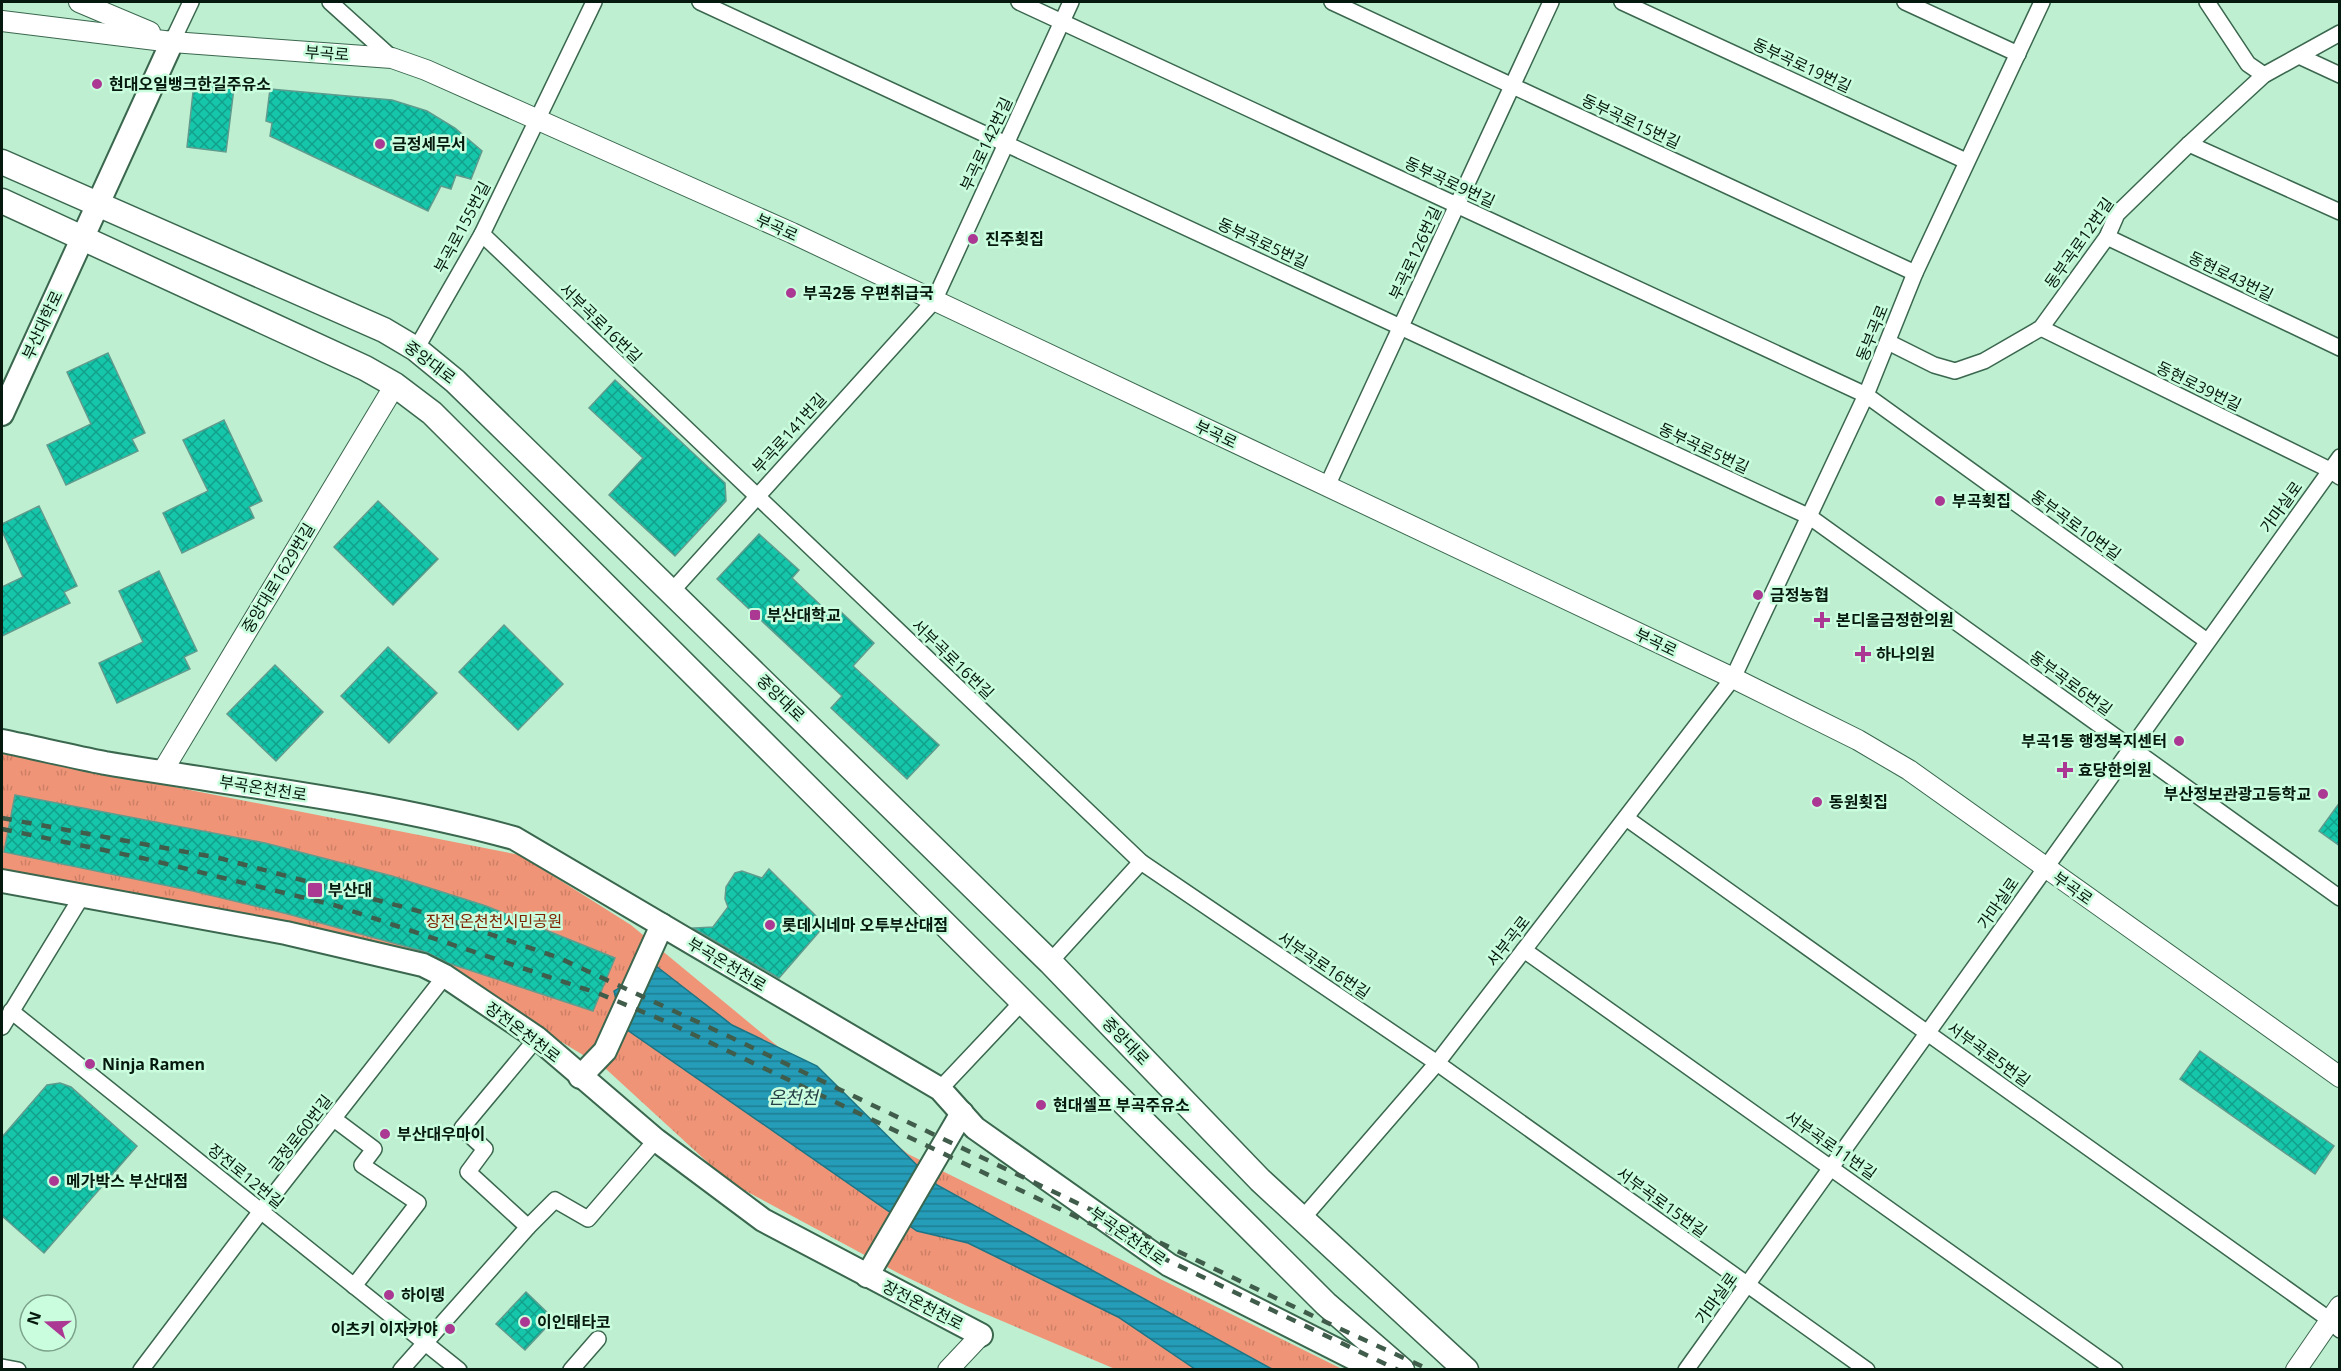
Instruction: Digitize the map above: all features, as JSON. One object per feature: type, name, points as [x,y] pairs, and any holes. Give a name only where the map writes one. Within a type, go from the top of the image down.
[{"type":"main road","name":"부산대학로","points":[[2,414],[171,42]]},
{"type":"main road","name":"중앙대로","points":[[2,162],[384,330],[416,349],[455,381],[1050,962],[1260,1180],[1466,1370]]},
{"type":"main road","points":[[2,201],[365,368],[432,412],[1326,1304],[1402,1370]]},
{"type":"main road","name":"부곡온천천로","points":[[2,741],[103,762],[332,799],[475,827],[514,838],[659,933],[940,1089],[958,1119],[975,1128],[1169,1265],[1377,1370]]},
{"type":"main road","name":"장전온천천로","points":[[2,881],[286,933],[423,965],[445,976],[537,1038],[656,1140],[763,1220],[873,1267],[981,1335]]},
{"type":"main road","points":[[580,1077],[605,1051],[659,933]]},
{"type":"main road","points":[[873,1267],[958,1119]]},
{"type":"street","points":[[79,2],[171,42],[191,2]]},
{"type":"street","points":[[330,2],[392,58]]},
{"type":"street","name":"부곡로155번길","points":[[416,349],[482,234],[594,2]]},
{"type":"street","name":"동부곡로5번길","points":[[700,2],[1810,517]]},
{"type":"street","name":"동부곡로9번길","points":[[1019,2],[1866,395]]},
{"type":"street","name":"부곡로142번길","points":[[934,301],[1071,2]]},
{"type":"street","name":"동부곡로15번길","points":[[1332,2],[1915,273]]},
{"type":"street","name":"부곡로126번길","points":[[1327,486],[1551,2]]},
{"type":"street","name":"동부곡로19번길","points":[[1622,2],[1966,161]]},
{"type":"street","points":[[1905,2],[2019,54]]},
{"type":"street","name":"동부곡로","points":[[1733,678],[1866,395],[1915,273],[2042,2]]},
{"type":"street","points":[[2207,2],[2248,64],[2264,75]]},
{"type":"street","name":"부곡로","points":[[2,21],[171,42],[392,58],[426,70],[792,233],[1733,678],[1857,740],[1909,770],[2340,1077]]},
{"type":"street","name":"동부곡로12번길","points":[[1888,342],[1934,365],[1955,371],[1984,361],[2041,328],[2108,237],[2117,214],[2264,75],[2340,33]]},
{"type":"street","points":[[2299,56],[2340,75]]},
{"type":"street","points":[[2189,144],[2340,212]]},
{"type":"street","name":"서부곡로16번길","points":[[482,234],[1141,862],[1437,1063]]},
{"type":"street","name":"동현로43번길","points":[[2108,237],[2340,348]]},
{"type":"street","name":"부곡로141번길","points":[[672,591],[934,301]]},
{"type":"street","name":"동현로39번길","points":[[2041,328],[2335,473]]},
{"type":"street","name":"중앙대로1629번길","points":[[162,772],[394,385]]},
{"type":"street","name":"동부곡로10번길","points":[[1866,395],[2207,641]]},
{"type":"street","name":"가마실로","points":[[1686,1370],[2207,641],[2335,473],[2340,457]]},
{"type":"street","name":"동부곡로6번길","points":[[1810,517],[2340,898]]},
{"type":"street","name":"서부곡로","points":[[1302,1219],[1437,1063],[1733,678]]},
{"type":"street","name":"서부곡로5번길","points":[[1626,818],[2336,1319]]},
{"type":"street","points":[[1050,962],[1141,862]]},
{"type":"street","points":[[2,1027],[81,896]]},
{"type":"street","name":"서부곡로11번길","points":[[1524,950],[2115,1370]]},
{"type":"street","name":"금정로60번길","points":[[141,1370],[261,1211],[445,976]]},
{"type":"street","points":[[940,1089],[1023,1001]]},
{"type":"street","name":"장전로12번길","points":[[11,1011],[459,1370]]},
{"type":"street","points":[[528,1227],[468,1172],[485,1149],[462,1128],[537,1038]]},
{"type":"street","name":"서부곡로15번길","points":[[1437,1063],[1868,1370]]},
{"type":"street","points":[[334,1119],[374,1149],[362,1165],[418,1203],[354,1286]]},
{"type":"street","points":[[401,1370],[528,1227],[555,1200],[588,1219],[656,1140]]},
{"type":"street","points":[[2296,1370],[2336,1319]]},
{"type":"street","points":[[948,1370],[981,1335]]},
{"type":"street","points":[[571,1370],[598,1339]]},
{"type":"street","points":[[2,1367],[18,1370]]},
{"type":"green space","name":"장전 온천천시민공원","points":[[2,753],[520,855],[631,925],[908,1154],[1342,1369],[1115,1369],[969,1307],[898,1273],[729,1182],[606,1069],[468,985],[2,872]]},
{"type":"water","name":"온천천","points":[[656,966],[732,1025],[817,1066],[937,1185],[1272,1369],[1195,1369],[1118,1317],[968,1243],[917,1231],[623,1027],[614,991]]},
{"type":"building","points":[[194,83],[234,88],[226,152],[187,147]]},
{"type":"building","name":"금정세무서","points":[[270,89],[392,100],[427,111],[455,128],[482,151],[471,179],[456,175],[451,189],[441,186],[428,211],[270,136],[272,123],[266,121]]},
{"type":"building","points":[[108,353],[145,433],[132,439],[138,451],[66,485],[47,445],[91,424],[67,372]]},
{"type":"building","points":[[615,380],[725,483],[726,501],[675,556],[609,495],[643,458],[589,408]]},
{"type":"building","points":[[224,420],[262,501],[249,507],[254,518],[182,553],[163,513],[208,491],[183,440]]},
{"type":"building","points":[[378,501],[438,559],[393,605],[334,547]]},
{"type":"building","points":[[39,506],[77,586],[64,592],[70,603],[2,636],[2,587],[23,577],[2,531],[2,524]]},
{"type":"building","points":[[759,534],[799,570],[792,578],[832,616],[838,609],[874,643],[853,666],[939,745],[907,779],[831,708],[842,696],[717,579]]},
{"type":"building","points":[[159,571],[197,651],[184,657],[190,669],[117,703],[99,663],[143,642],[119,591]]},
{"type":"building","points":[[504,625],[563,684],[518,730],[459,672]]},
{"type":"building","points":[[388,647],[437,693],[389,743],[341,696]]},
{"type":"building","points":[[275,665],[323,712],[276,761],[227,714]]},
{"type":"building","points":[[15,795],[265,843],[392,876],[486,906],[615,958],[593,1011],[448,963],[426,952],[288,914],[193,891],[4,852]]},
{"type":"building","points":[[2340,802],[2340,846],[2319,831]]},
{"type":"building","name":"롯데시네마 오투부산대점","points":[[769,869],[825,925],[779,978],[693,928],[713,927],[728,907],[725,899],[726,887],[735,873],[742,871],[762,878]]},
{"type":"building","points":[[2200,1051],[2334,1146],[2315,1174],[2180,1079]]},
{"type":"building","name":"메가박스 부산대점","points":[[60,1083],[71,1087],[137,1146],[44,1253],[2,1216],[2,1137],[47,1085]]},
{"type":"building","name":"이인태타코","points":[[526,1292],[554,1319],[525,1350],[496,1324]]},
{"type":"railway","points":[[2,818],[219,858],[437,916],[557,957],[1430,1370]]},
{"type":"railway","points":[[2,829],[142,858],[334,905],[600,994],[667,1022],[1398,1370]]},
{"type":"place","name":"현대오일뱅크한길주유소","points":[[97,84]]},
{"type":"place","name":"금정세무서","points":[[380,144]]},
{"type":"place","name":"진주횟집","points":[[973,239]]},
{"type":"place","name":"부곡2동 우편취급국","points":[[791,293]]},
{"type":"place","name":"부곡횟집","points":[[1940,501]]},
{"type":"place","name":"금정농협","points":[[1758,595]]},
{"type":"place","name":"부산대학교","points":[[755,615]]},
{"type":"place","name":"본디올금정한의원","points":[[1822,620]]},
{"type":"place","name":"하나의원","points":[[1863,654]]},
{"type":"place","name":"부곡1동 행정복지센터","points":[[2179,741]]},
{"type":"place","name":"효당한의원","points":[[2065,770]]},
{"type":"place","name":"부산정보관광고등학교","points":[[2323,794]]},
{"type":"place","name":"동원횟집","points":[[1817,802]]},
{"type":"place","name":"부산대","points":[[315,890]]},
{"type":"place","name":"롯데시네마 오투부산대점","points":[[770,925]]},
{"type":"place","name":"Ninja Ramen","points":[[90,1064]]},
{"type":"place","name":"현대셀프 부곡주유소","points":[[1041,1105]]},
{"type":"place","name":"부산대우마이","points":[[385,1134]]},
{"type":"place","name":"메가박스 부산대점","points":[[54,1181]]},
{"type":"place","name":"하이뎅","points":[[389,1295]]},
{"type":"place","name":"이인태타코","points":[[525,1322]]},
{"type":"place","name":"이츠키 이자카야","points":[[450,1329]]}]
